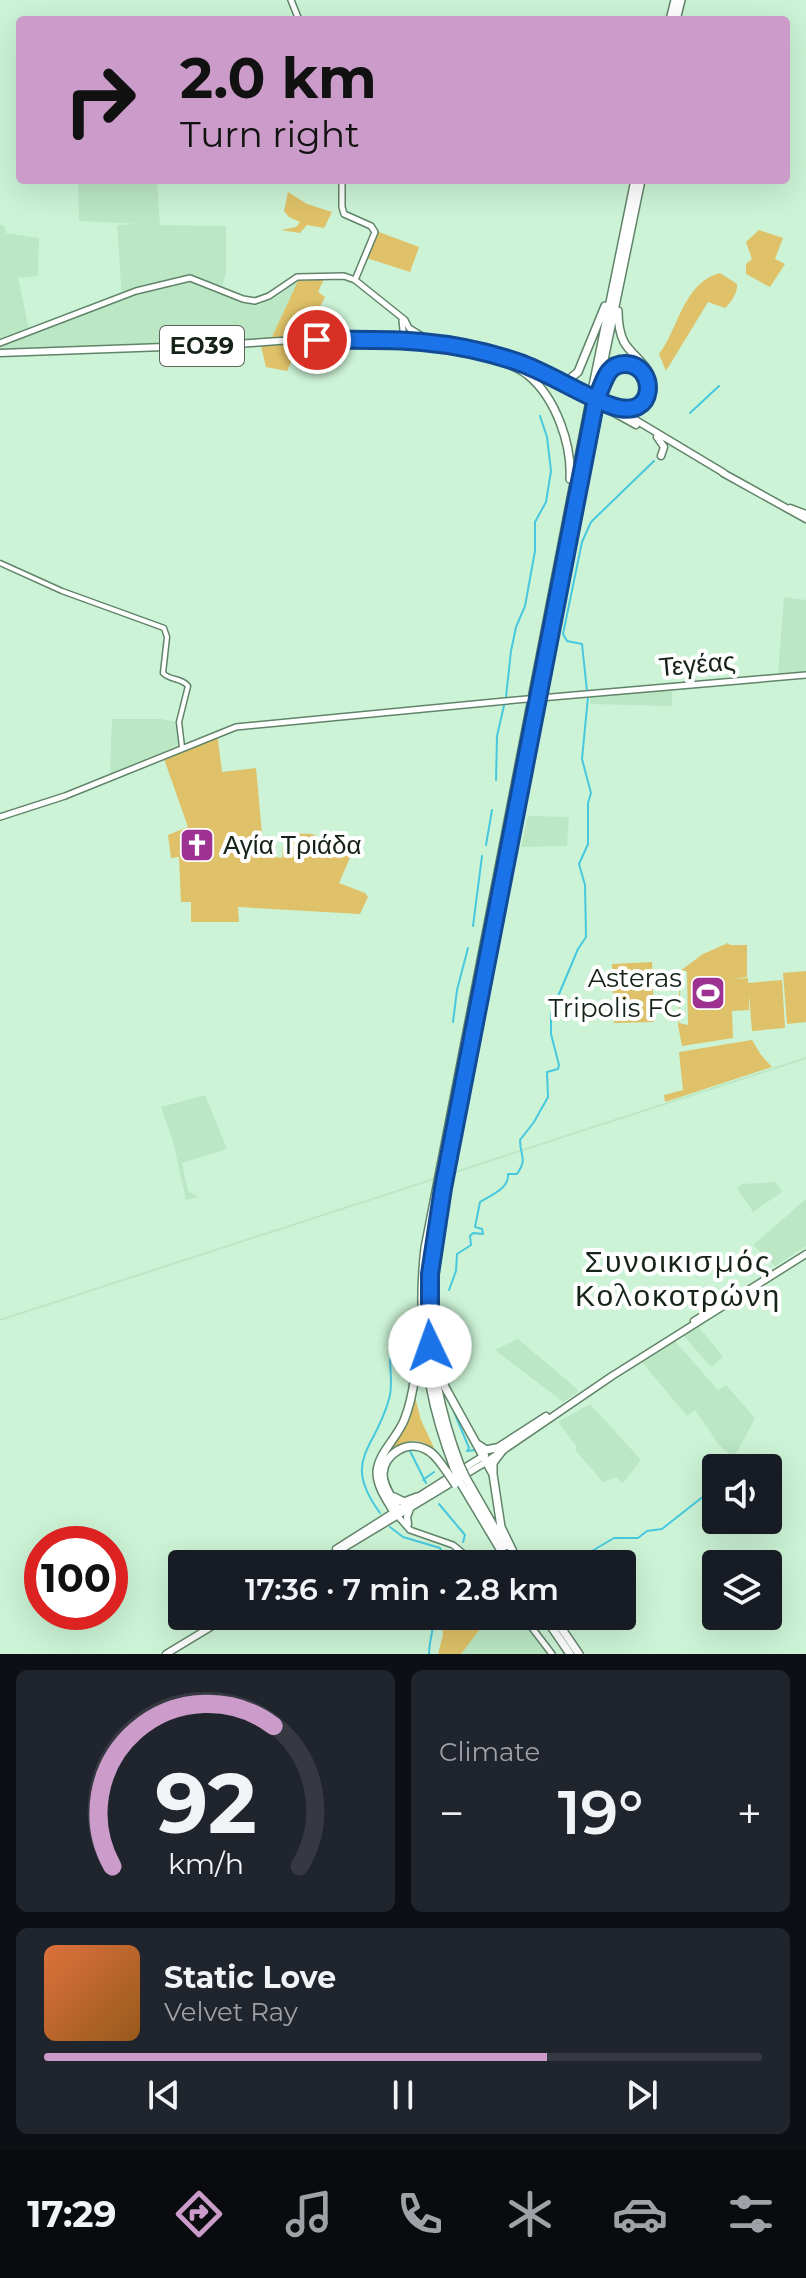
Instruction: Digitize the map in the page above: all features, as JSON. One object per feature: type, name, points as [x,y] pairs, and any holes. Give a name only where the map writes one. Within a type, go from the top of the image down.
[{"type":"highway","points":[[566,382],[575,376],[584,360],[603,313],[637,184]]},
{"type":"highway","points":[[454,1468],[438,1396],[429,1324],[432,1255],[440,1189],[569,505],[620,285],[637,184]]},
{"type":"highway","points":[[444,1165],[596,399],[616,270]]},
{"type":"highway","points":[[620,285],[618,317],[621,335],[631,353],[647,370],[651,383],[650,397],[645,406],[622,414]]},
{"type":"highway","points":[[494,358],[517,368],[533,380],[557,417],[570,461],[569,505]]},
{"type":"highway","points":[[597,389],[616,366],[632,365],[645,376],[647,394],[641,405],[630,410],[610,405]]},
{"type":"highway","points":[[397,1513],[379,1484],[378,1467],[408,1411],[426,1240],[440,1189]]},
{"type":"highway","points":[[421,1302],[422,1340],[429,1391],[454,1468],[500,1550]]},
{"type":"highway","points":[[429,1324],[441,1376],[493,1474]]},
{"type":"highway","points":[[476,1443],[486,1450],[499,1450],[493,1463],[493,1474],[501,1527],[512,1550]]},
{"type":"highway","points":[[397,1513],[384,1482],[384,1467],[390,1456],[402,1448],[416,1446],[427,1449],[454,1468]]},
{"type":"highway","points":[[460,1481],[510,1550]]},
{"type":"highway","points":[[391,1494],[404,1502],[417,1497]]},
{"type":"highway","points":[[554,1630],[570,1654]]},
{"type":"highway","points":[[563,1630],[579,1654]]},
{"type":"main road","points":[[342,184],[344,214],[371,226],[375,232],[355,280]]},
{"type":"main road","points":[[0,343],[101,303],[184,278],[199,280],[255,301],[269,296],[297,277],[340,275],[355,280],[399,316],[407,330],[407,340]]},
{"type":"main road","points":[[407,330],[432,342]]},
{"type":"main road","name":"ΕΟ39","points":[[0,353],[367,338],[432,342],[498,356],[566,382],[610,405],[657,437],[806,517]]},
{"type":"main road","name":"ΕΟ39","points":[[407,340],[494,358],[549,378],[622,414],[724,473]]},
{"type":"main road","points":[[657,437],[664,447],[661,456]]},
{"type":"main road","name":"Τεγέας","points":[[540,698],[806,675]]},
{"type":"main road","points":[[0,817],[65,796],[231,728],[527,699]]},
{"type":"main road","points":[[338,1550],[417,1497],[499,1450],[543,1418],[561,1410],[711,1316],[806,1252]]},
{"type":"main road","points":[[397,1513],[410,1508],[484,1459]]},
{"type":"main road","points":[[408,1524],[410,1508]]},
{"type":"main road","points":[[397,1513],[417,1533]]},
{"type":"main road","points":[[397,1513],[407,1528],[459,1550]]},
{"type":"main road","points":[[166,1654],[206,1630]]},
{"type":"main road","points":[[534,1630],[552,1654]]},
{"type":"street","points":[[0,563],[62,591],[164,628],[167,637],[163,673],[188,686],[179,722],[182,747]]},
{"type":"shaded area","points":[[78,184],[157,184],[160,225],[226,226],[226,272],[222,287],[240,300],[259,305],[298,281],[271,339],[0,351],[0,225],[4,225],[6,233],[39,238],[38,276],[18,278],[30,334],[122,300],[117,225],[138,224],[79,221]]},
{"type":"shaded area","points":[[288,192],[307,204],[332,212],[324,228],[307,225],[300,233],[281,230],[296,227],[300,222],[284,211]]},
{"type":"shaded area","points":[[759,230],[783,238],[775,259],[785,264],[770,287],[746,274],[746,264],[752,259],[746,242]]},
{"type":"shaded area","points":[[379,232],[419,247],[410,272],[367,258]]},
{"type":"shaded area","points":[[720,273],[737,284],[734,297],[725,308],[708,302],[666,371],[659,354],[683,308],[698,286]]},
{"type":"shaded area","points":[[324,279],[318,292],[325,297],[306,335],[271,339],[298,281]]},
{"type":"shaded area","points":[[299,344],[287,371],[266,367],[261,346]]},
{"type":"shaded area","points":[[784,597],[806,600],[806,673],[778,674]]},
{"type":"shaded area","points":[[672,689],[672,706],[590,704],[590,695]]},
{"type":"shaded area","points":[[112,719],[177,722],[179,745],[110,774]]},
{"type":"shaded area","points":[[217,733],[222,772],[256,768],[264,855],[282,858],[284,833],[312,834],[352,853],[339,883],[368,897],[360,914],[238,907],[239,922],[191,922],[191,902],[181,902],[179,857],[171,858],[168,835],[188,827],[163,756]]},
{"type":"shaded area","points":[[528,816],[569,817],[567,846],[521,847]]},
{"type":"shaded area","points":[[728,943],[747,945],[747,977],[731,979],[748,978],[748,983],[782,980],[785,1028],[752,1031],[749,994],[749,1010],[732,1011],[733,1038],[682,1046],[678,1025],[680,971],[703,954]],"holes":[[[681,971],[687,972],[688,1025],[679,1023]]]},
{"type":"shaded area","points":[[652,962],[654,1022],[614,1023],[612,964]]},
{"type":"shaded area","points":[[806,971],[806,1022],[787,1024],[783,973]]},
{"type":"shaded area","points":[[752,1040],[772,1067],[665,1102],[664,1095],[683,1090],[679,1052]]},
{"type":"shaded area","points":[[806,1059],[0,1321],[0,1319]]},
{"type":"shaded area","points":[[205,1095],[227,1149],[182,1163],[188,1191],[198,1197],[186,1200],[173,1141],[161,1107]]},
{"type":"shaded area","points":[[776,1182],[782,1192],[753,1212],[737,1188],[742,1184]]},
{"type":"shaded area","points":[[806,1199],[806,1246],[775,1266],[753,1245]]},
{"type":"shaded area","points":[[698,1326],[723,1357],[711,1367],[683,1335]]},
{"type":"shaded area","points":[[518,1339],[579,1391],[563,1402],[495,1350]]},
{"type":"shaded area","points":[[674,1340],[718,1390],[726,1385],[755,1418],[736,1454],[729,1454],[720,1446],[695,1410],[687,1416],[641,1361]]},
{"type":"shaded area","points":[[413,1389],[421,1420],[435,1450],[418,1441],[411,1441],[399,1446],[381,1463],[397,1437]]},
{"type":"shaded area","points":[[590,1404],[641,1460],[623,1483],[616,1477],[603,1482],[575,1450],[577,1447],[558,1422]]},
{"type":"shaded area","points":[[442,1630],[479,1630],[461,1654],[438,1654]]},
{"type":"shaded area","points":[[479,1630],[530,1630],[547,1654],[461,1654]]},
{"type":"waterway","points":[[690,413],[719,386]]},
{"type":"waterway","points":[[496,780],[497,736],[506,697],[511,651],[525,606],[535,551],[535,522],[546,502],[551,471],[547,437],[540,416]]},
{"type":"waterway","points":[[587,691],[582,644],[567,641],[563,634],[582,542],[591,522],[654,461]]},
{"type":"waterway","points":[[449,1290],[456,1271],[457,1254],[471,1245],[470,1236],[473,1233],[483,1234],[482,1229],[475,1227],[480,1202],[502,1188],[508,1174],[517,1174],[520,1169],[523,1161],[520,1140],[548,1097],[547,1072],[558,1069],[559,1065],[551,1034],[551,1013],[586,937],[585,885],[579,864],[588,844],[588,803],[591,793],[582,759],[588,697]]},
{"type":"waterway","points":[[486,845],[492,810]]},
{"type":"waterway","points":[[473,926],[482,856]]},
{"type":"waterway","points":[[453,1022],[457,990],[468,948]]},
{"type":"waterway","points":[[436,1319],[440,1315]]},
{"type":"waterway","points":[[380,1513],[363,1480],[362,1467],[389,1399],[391,1350],[403,1341]]},
{"type":"waterway","points":[[452,1407],[469,1448],[467,1451],[476,1450]]},
{"type":"waterway","points":[[410,1451],[426,1483]]},
{"type":"waterway","points":[[423,1480],[434,1472]]},
{"type":"waterway","points":[[594,1550],[614,1538],[638,1538],[647,1531],[662,1529],[702,1497]]},
{"type":"waterway","points":[[439,1504],[465,1535],[463,1542]]},
{"type":"waterway","points":[[390,1527],[403,1537],[441,1550]]},
{"type":"waterway","points":[[429,1654],[432,1630]]},
{"type":"place","name":"Αγία Τριάδα","points":[[197,845]]},
{"type":"place","name":"Asteras Tripolis FC","points":[[708,993]]},
{"type":"district","name":"Συνοικισμός Κολοκοτρώνη","points":[[678,1279]]},
{"type":"route","points":[[317,340],[416,340],[473,349],[535,369],[566,382],[591,395],[610,405],[626,410],[634,410],[641,405],[647,394],[648,382],[643,372],[635,366],[616,366],[606,375],[601,390],[596,399],[433,1241],[428,1303],[430,1346]]}]
